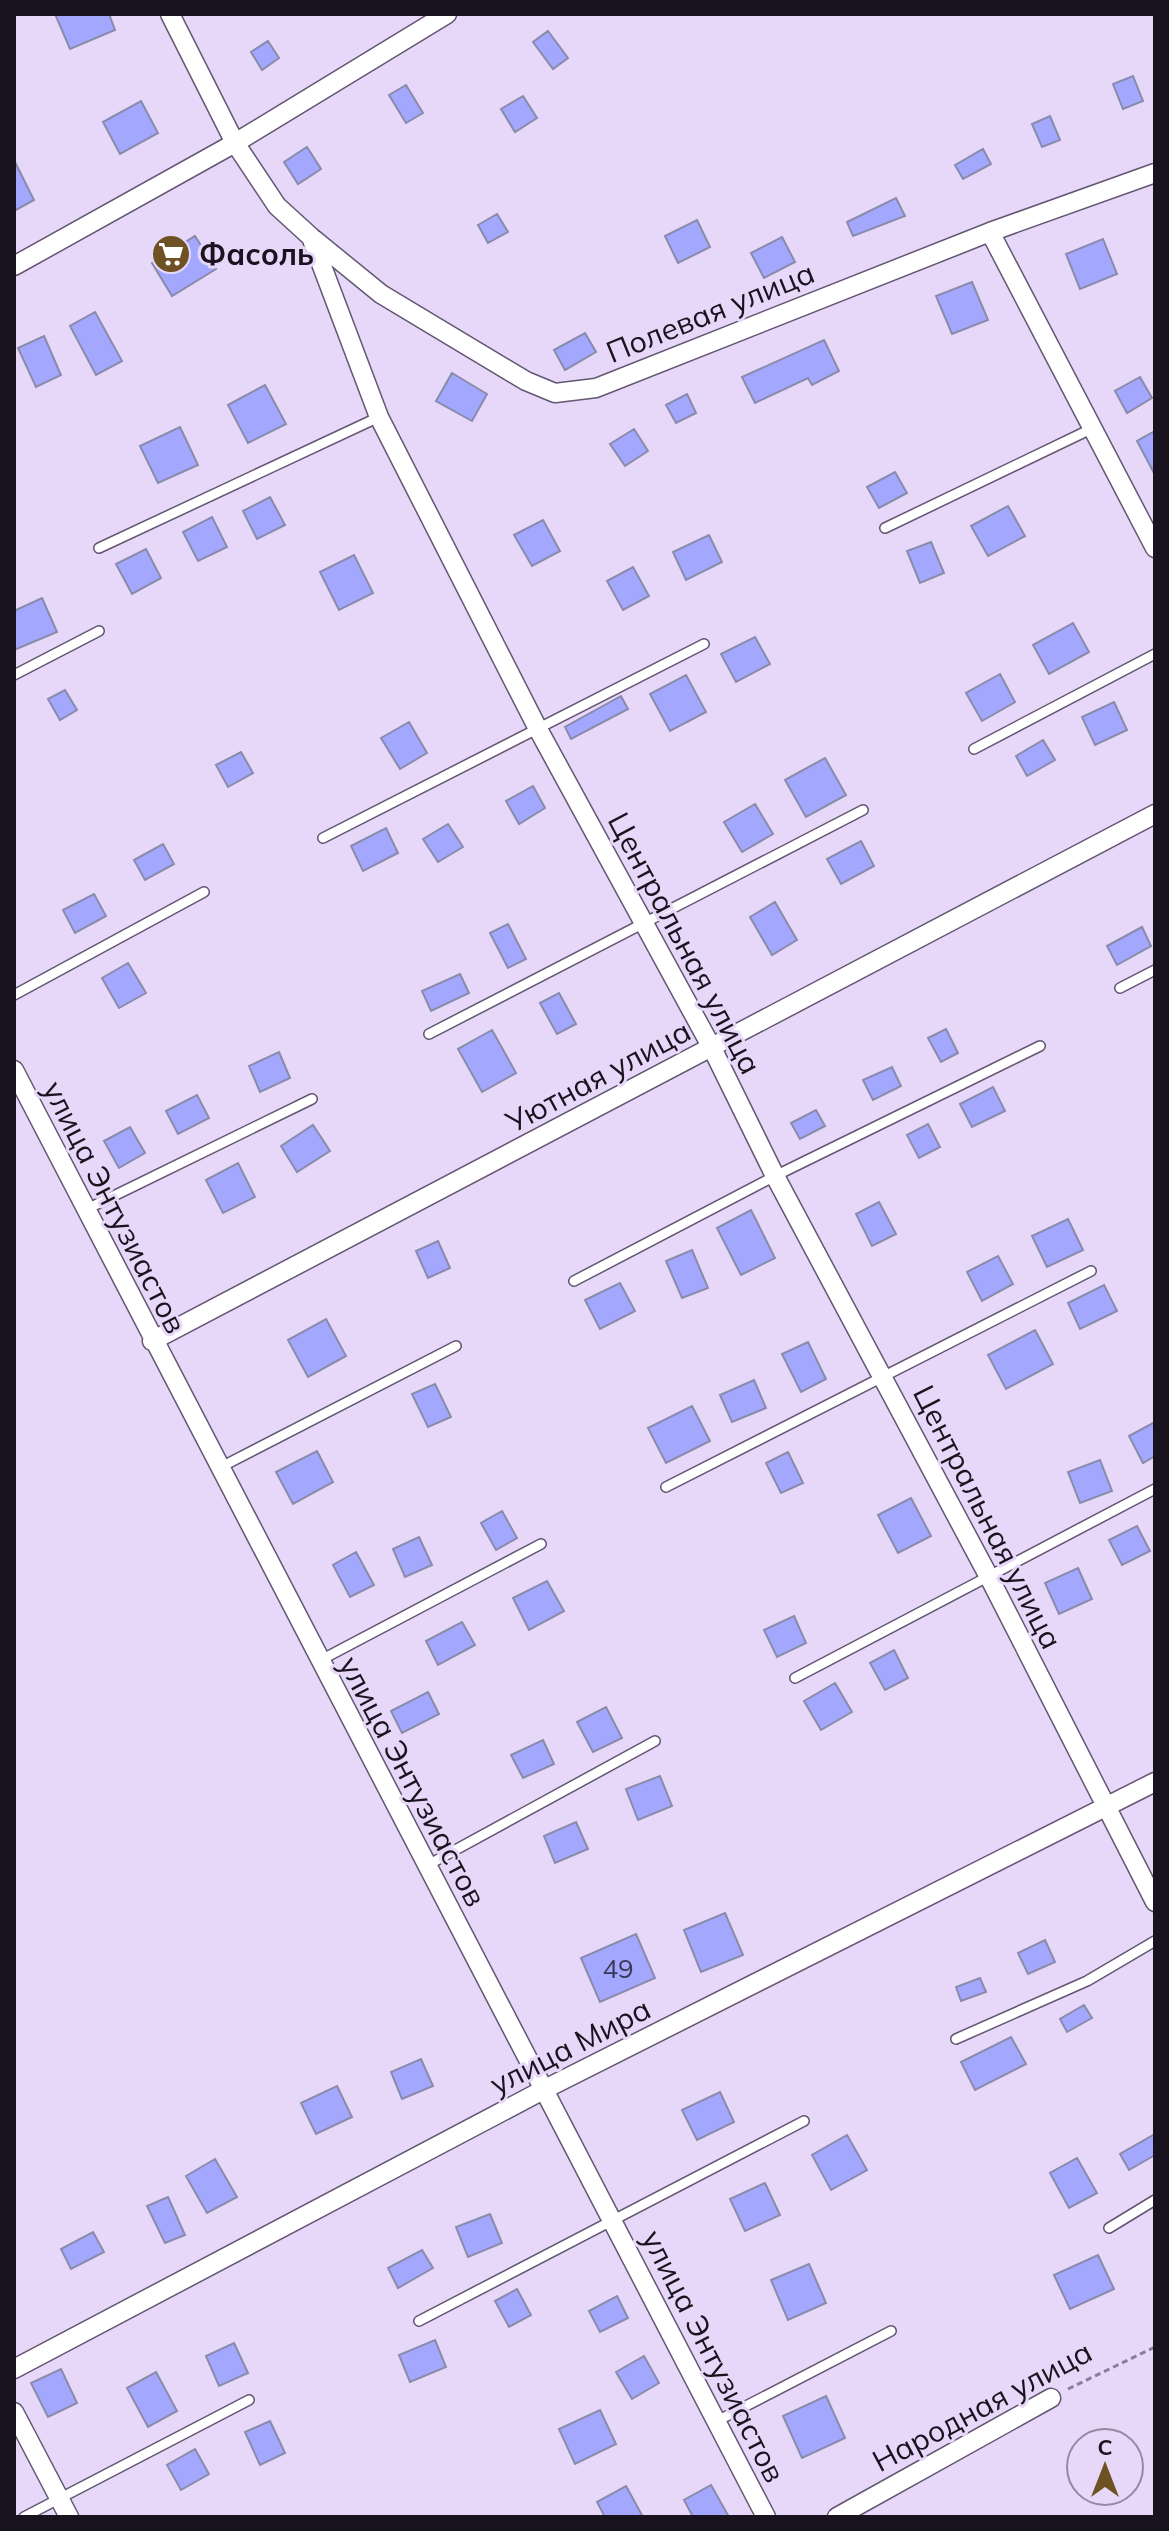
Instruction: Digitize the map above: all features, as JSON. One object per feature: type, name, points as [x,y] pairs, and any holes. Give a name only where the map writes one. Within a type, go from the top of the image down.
[{"type":"street","name":"Центральная улица","points":[[170,14],[235,143],[277,206],[311,237],[379,417],[538,729],[712,1048],[775,1176],[989,1577],[1155,1902]]},
{"type":"street","points":[[14,266],[235,143],[447,14]]},
{"type":"street","name":"Полевая улица","points":[[311,237],[381,294],[526,381],[555,393],[596,388],[990,232],[1155,173]]},
{"type":"street","points":[[990,232],[1155,548]]},
{"type":"street","name":"Уютная улица","points":[[152,1341],[1155,814]]},
{"type":"street","name":"улица Энтузиастов","points":[[14,1070],[218,1468],[766,2517]]},
{"type":"street","name":"улица Мира","points":[[14,2369],[545,2089],[1155,1782]]},
{"type":"street","name":"Народная улица","points":[[837,2517],[1051,2398]]},
{"type":"street","points":[[14,2412],[69,2517]]},
{"type":"lane","points":[[99,548],[379,417]]},
{"type":"lane","points":[[885,528],[1091,429]]},
{"type":"lane","points":[[14,675],[99,631]]},
{"type":"lane","points":[[323,838],[704,644]]},
{"type":"lane","points":[[974,749],[1155,654]]},
{"type":"lane","points":[[429,1034],[863,810]]},
{"type":"lane","points":[[14,995],[204,892]]},
{"type":"lane","points":[[1120,988],[1155,970]]},
{"type":"lane","points":[[574,1281],[775,1176],[1040,1046]]},
{"type":"lane","points":[[85,1211],[312,1099]]},
{"type":"lane","points":[[666,1487],[882,1374],[1091,1271]]},
{"type":"lane","points":[[218,1468],[456,1346]]},
{"type":"lane","points":[[795,1678],[1155,1489]]},
{"type":"lane","points":[[319,1661],[541,1544]]},
{"type":"lane","points":[[425,1866],[655,1741]]},
{"type":"lane","points":[[956,2039],[1087,1981],[1155,1941]]},
{"type":"lane","points":[[419,2321],[804,2121]]},
{"type":"lane","points":[[1109,2228],[1155,2200]]},
{"type":"lane","points":[[715,2422],[891,2331]]},
{"type":"lane","points":[[24,2517],[249,2400]]},
{"type":"path","name":"Народная улица","points":[[1051,2398],[1155,2347]]},
{"type":"building","points":[[55,14],[109,14],[115,30],[70,49]]},
{"type":"building","points":[[548,31],[568,58],[553,69],[533,42]]},
{"type":"building","points":[[268,41],[279,58],[262,70],[251,52]]},
{"type":"building","points":[[1133,76],[1143,101],[1123,109],[1113,84]]},
{"type":"building","points":[[406,85],[423,113],[406,123],[389,95]]},
{"type":"building","points":[[523,96],[537,118],[515,132],[501,109]]},
{"type":"building","points":[[141,101],[158,133],[120,154],[103,122]]},
{"type":"building","points":[[1050,116],[1060,140],[1042,147],[1032,124]]},
{"type":"building","points":[[307,147],[321,169],[298,184],[284,162]]},
{"type":"building","points":[[983,149],[991,164],[963,179],[955,165]]},
{"type":"building","points":[[14,160],[34,200],[14,211]]},
{"type":"building","points":[[896,198],[905,216],[853,236],[847,222]]},
{"type":"building","points":[[497,214],[508,232],[488,243],[478,225]]},
{"type":"building","points":[[697,220],[710,247],[678,263],[665,236]]},
{"type":"building","points":[[195,236],[216,269],[172,296],[152,263]]},
{"type":"building","points":[[782,237],[795,262],[764,278],[751,253]]},
{"type":"building","points":[[1103,239],[1117,274],[1080,289],[1066,254]]},
{"type":"building","points":[[972,282],[988,320],[952,334],[936,296]]},
{"type":"building","points":[[95,312],[122,361],[96,375],[70,326]]},
{"type":"building","points":[[585,333],[596,352],[565,370],[554,350]]},
{"type":"building","points":[[44,336],[61,375],[36,387],[18,348]]},
{"type":"building","points":[[824,340],[839,371],[812,385],[808,378],[755,403],[742,377]]},
{"type":"building","points":[[452,373],[487,394],[472,421],[436,401]]},
{"type":"building","points":[[1140,377],[1152,398],[1127,413],[1115,391]]},
{"type":"building","points":[[265,385],[286,424],[248,443],[228,405]]},
{"type":"building","points":[[687,394],[696,413],[676,423],[666,405]]},
{"type":"building","points":[[180,427],[198,465],[158,483],[140,446]]},
{"type":"building","points":[[634,429],[648,451],[625,466],[610,444]]},
{"type":"building","points":[[1155,431],[1155,475],[1137,441]]},
{"type":"building","points":[[895,472],[907,493],[879,508],[867,487]]},
{"type":"building","points":[[270,497],[285,525],[257,539],[243,511]]},
{"type":"building","points":[[1008,506],[1025,536],[988,556],[971,526]]},
{"type":"building","points":[[212,517],[227,547],[198,561],[183,532]]},
{"type":"building","points":[[543,520],[560,551],[532,566],[514,535]]},
{"type":"building","points":[[709,535],[722,562],[686,580],[673,552]]},
{"type":"building","points":[[931,542],[944,573],[920,583],[907,551]]},
{"type":"building","points":[[146,549],[161,578],[132,594],[116,564]]},
{"type":"building","points":[[354,555],[373,593],[339,610],[320,572]]},
{"type":"building","points":[[633,567],[649,596],[623,610],[607,581]]},
{"type":"building","points":[[42,598],[57,632],[14,650],[14,611]]},
{"type":"building","points":[[1073,623],[1089,652],[1049,674],[1033,645]]},
{"type":"building","points":[[755,637],[770,664],[736,682],[721,654]]},
{"type":"building","points":[[1000,674],[1015,702],[982,721],[966,693]]},
{"type":"building","points":[[686,675],[706,712],[670,731],[650,694]]},
{"type":"building","points":[[65,690],[77,710],[60,720],[48,699]]},
{"type":"building","points":[[621,696],[628,709],[571,739],[565,727]]},
{"type":"building","points":[[1114,702],[1127,730],[1095,745],[1082,717]]},
{"type":"building","points":[[409,722],[427,753],[400,769],[381,738]]},
{"type":"building","points":[[1043,740],[1055,760],[1027,776],[1016,756]]},
{"type":"building","points":[[241,752],[253,773],[228,787],[216,765]]},
{"type":"building","points":[[825,758],[846,795],[806,817],[785,780]]},
{"type":"building","points":[[533,786],[545,808],[519,824],[506,801]]},
{"type":"building","points":[[755,804],[773,834],[742,852],[724,822]]},
{"type":"building","points":[[448,824],[463,847],[438,862],[423,839]]},
{"type":"building","points":[[386,828],[398,853],[363,871],[351,846]]},
{"type":"building","points":[[861,841],[874,866],[841,884],[827,859]]},
{"type":"building","points":[[163,844],[174,864],[145,880],[134,860]]},
{"type":"building","points":[[94,894],[106,916],[75,933],[63,910]]},
{"type":"building","points":[[775,902],[797,940],[772,955],[750,917]]},
{"type":"building","points":[[508,924],[526,959],[508,968],[490,933]]},
{"type":"building","points":[[1142,927],[1151,946],[1117,965],[1107,946]]},
{"type":"building","points":[[128,963],[146,993],[119,1008],[102,978]]},
{"type":"building","points":[[460,974],[469,993],[431,1011],[422,991]]},
{"type":"building","points":[[559,993],[576,1024],[557,1034],[540,1003]]},
{"type":"building","points":[[946,1029],[958,1053],[941,1062],[928,1038]]},
{"type":"building","points":[[492,1030],[516,1073],[482,1092],[458,1049]]},
{"type":"building","points":[[279,1052],[290,1078],[260,1092],[249,1066]]},
{"type":"building","points":[[892,1067],[901,1086],[873,1100],[863,1080]]},
{"type":"building","points":[[993,1087],[1005,1111],[972,1127],[960,1104]]},
{"type":"building","points":[[197,1095],[209,1118],[178,1134],[166,1111]]},
{"type":"building","points":[[816,1110],[825,1126],[800,1139],[791,1123]]},
{"type":"building","points":[[928,1124],[940,1147],[919,1158],[907,1135]]},
{"type":"building","points":[[313,1125],[330,1151],[297,1172],[281,1146]]},
{"type":"building","points":[[130,1127],[145,1153],[119,1168],[104,1141]]},
{"type":"building","points":[[238,1163],[255,1197],[223,1213],[206,1180]]},
{"type":"building","points":[[879,1202],[896,1234],[872,1246],[856,1214]]},
{"type":"building","points":[[751,1210],[775,1258],[741,1275],[717,1228]]},
{"type":"building","points":[[1068,1219],[1083,1250],[1047,1267],[1032,1236]]},
{"type":"building","points":[[438,1241],[450,1268],[428,1278],[416,1251]]},
{"type":"building","points":[[692,1250],[708,1288],[682,1298],[666,1261]]},
{"type":"building","points":[[998,1256],[1013,1284],[982,1301],[967,1272]]},
{"type":"building","points":[[620,1283],[635,1311],[600,1329],[585,1300]]},
{"type":"building","points":[[1104,1285],[1117,1311],[1080,1329],[1068,1303]]},
{"type":"building","points":[[326,1319],[346,1356],[308,1377],[288,1340]]},
{"type":"building","points":[[1035,1330],[1053,1364],[1006,1389],[988,1355]]},
{"type":"building","points":[[808,1342],[826,1379],[801,1392],[782,1354]]},
{"type":"building","points":[[754,1380],[766,1408],[732,1422],[720,1395]]},
{"type":"building","points":[[435,1384],[451,1417],[428,1427],[412,1394]]},
{"type":"building","points":[[692,1406],[710,1441],[666,1463],[648,1428]]},
{"type":"building","points":[[1155,1422],[1155,1456],[1143,1463],[1129,1436]]},
{"type":"building","points":[[317,1451],[333,1482],[293,1504],[276,1472]]},
{"type":"building","points":[[788,1452],[803,1483],[781,1493],[766,1463]]},
{"type":"building","points":[[1100,1460],[1112,1491],[1080,1503],[1068,1472]]},
{"type":"building","points":[[911,1498],[931,1536],[898,1553],[878,1515]]},
{"type":"building","points":[[502,1511],[517,1538],[496,1550],[481,1523]]},
{"type":"building","points":[[1137,1526],[1150,1551],[1122,1565],[1109,1540]]},
{"type":"building","points":[[419,1537],[432,1565],[405,1577],[393,1549]]},
{"type":"building","points":[[356,1552],[374,1585],[350,1597],[333,1565]]},
{"type":"building","points":[[1078,1568],[1092,1599],[1059,1614],[1045,1583]]},
{"type":"building","points":[[547,1581],[564,1611],[529,1630],[513,1598]]},
{"type":"building","points":[[794,1616],[806,1643],[777,1657],[764,1630]]},
{"type":"building","points":[[462,1622],[475,1645],[438,1665],[426,1641]]},
{"type":"building","points":[[894,1650],[908,1678],[885,1690],[870,1663]]},
{"type":"building","points":[[835,1683],[852,1712],[821,1730],[804,1701]]},
{"type":"building","points":[[428,1692],[439,1714],[402,1733],[391,1711]]},
{"type":"building","points":[[606,1707],[622,1738],[593,1752],[577,1722]]},
{"type":"building","points":[[543,1740],[554,1764],[523,1778],[511,1755]]},
{"type":"building","points":[[660,1776],[672,1806],[638,1820],[626,1789]]},
{"type":"building","points":[[576,1822],[588,1849],[555,1863],[544,1836]]},
{"type":"building","points":[[725,1913],[743,1955],[701,1972],[684,1930]]},
{"type":"building","points":[[636,1934],[655,1978],[600,2002],[581,1958]]},
{"type":"building","points":[[1045,1940],[1055,1962],[1028,1974],[1018,1953]]},
{"type":"building","points":[[980,1978],[986,1992],[961,2001],[956,1987]]},
{"type":"building","points":[[1084,2005],[1092,2018],[1067,2032],[1060,2019]]},
{"type":"building","points":[[1011,2037],[1026,2064],[975,2090],[961,2062]]},
{"type":"building","points":[[421,2059],[433,2086],[402,2099],[391,2072]]},
{"type":"building","points":[[337,2086],[352,2117],[316,2134],[301,2103]]},
{"type":"building","points":[[720,2092],[734,2122],[697,2140],[682,2110]]},
{"type":"building","points":[[1155,2134],[1155,2155],[1129,2170],[1120,2154]]},
{"type":"building","points":[[847,2135],[867,2170],[831,2190],[812,2155]]},
{"type":"building","points":[[1077,2158],[1097,2193],[1069,2208],[1050,2173]]},
{"type":"building","points":[[215,2159],[237,2197],[207,2213],[186,2176]]},
{"type":"building","points":[[765,2183],[780,2215],[745,2231],[730,2199]]},
{"type":"building","points":[[168,2197],[185,2235],[165,2243],[147,2206]]},
{"type":"building","points":[[490,2214],[502,2243],[468,2257],[456,2227]]},
{"type":"building","points":[[93,2232],[104,2252],[71,2269],[61,2249]]},
{"type":"building","points":[[422,2250],[433,2268],[398,2288],[388,2268]]},
{"type":"building","points":[[1098,2255],[1114,2289],[1070,2309],[1054,2275]]},
{"type":"building","points":[[809,2264],[826,2303],[788,2320],[771,2280]]},
{"type":"building","points":[[517,2289],[531,2315],[509,2327],[495,2301]]},
{"type":"building","points":[[617,2296],[628,2318],[600,2332],[589,2311]]},
{"type":"building","points":[[435,2340],[446,2367],[410,2382],[399,2355]]},
{"type":"building","points":[[234,2343],[248,2373],[219,2386],[206,2356]]},
{"type":"building","points":[[644,2356],[659,2383],[632,2399],[616,2372]]},
{"type":"building","points":[[61,2369],[77,2403],[48,2417],[31,2383]]},
{"type":"building","points":[[156,2372],[177,2411],[148,2427],[127,2388]]},
{"type":"building","points":[[826,2396],[845,2438],[802,2458],[783,2416]]},
{"type":"building","points":[[600,2410],[616,2444],[575,2464],[559,2429]]},
{"type":"building","points":[[270,2421],[285,2453],[260,2465],[245,2432]]},
{"type":"building","points":[[195,2449],[209,2474],[181,2490],[167,2465]]},
{"type":"building","points":[[711,2485],[729,2517],[693,2517],[684,2500]]},
{"type":"building","points":[[626,2486],[643,2517],[605,2517],[597,2502]]},
{"type":"place","name":"Фасоль","points":[[171,254]]}]
